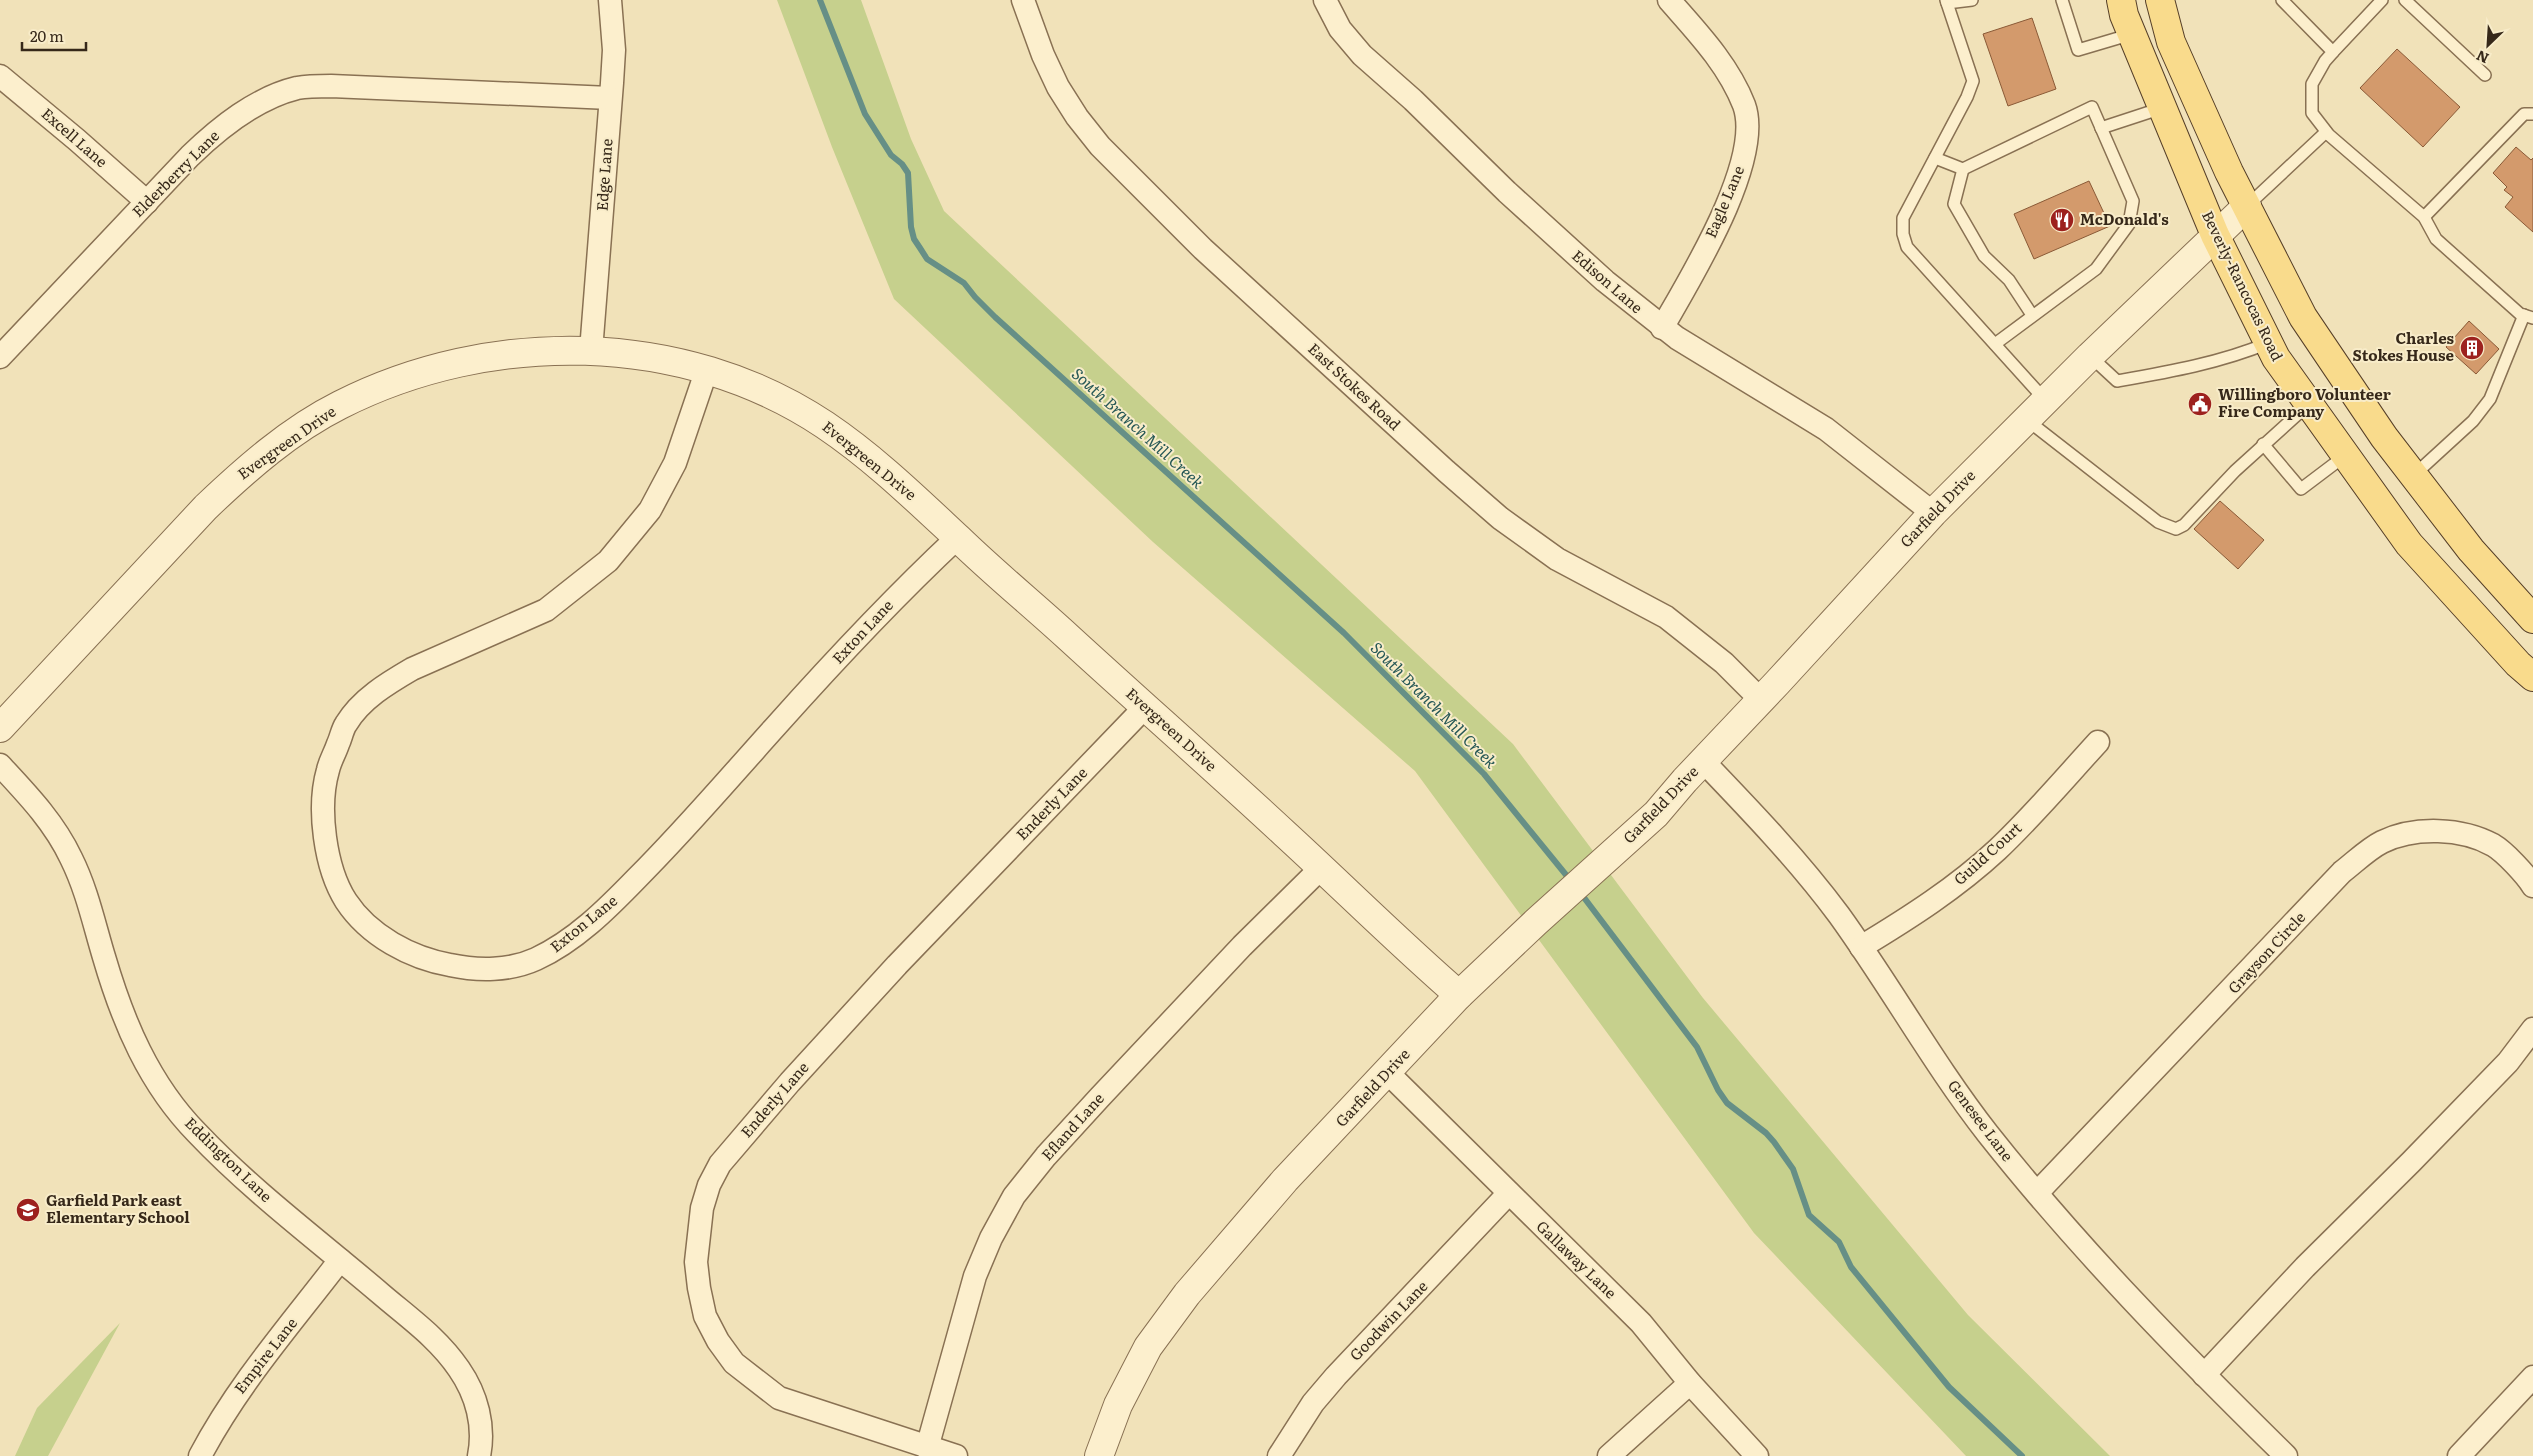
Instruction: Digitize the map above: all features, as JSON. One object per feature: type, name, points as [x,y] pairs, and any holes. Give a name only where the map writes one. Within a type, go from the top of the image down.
[{"type":"main road","name":"Beverly-Rancocas Road","points":[[2121,0],[2132,34],[2214,235],[2276,358],[2409,544],[2518,664],[2533,677]]},
{"type":"main road","points":[[2160,0],[2171,42],[2247,206],[2303,317],[2384,437],[2471,550],[2533,619]]},
{"type":"street","name":"Edge Lane","points":[[591,350],[614,50],[610,0]]},
{"type":"street","name":"East Stokes Road","points":[[1023,0],[1043,55],[1058,87],[1077,117],[1100,146],[1203,249],[1439,465],[1500,518],[1557,559],[1666,616],[1724,663],[1761,700]]},
{"type":"street","name":"Edison Lane","points":[[1325,0],[1340,28],[1362,54],[1414,100],[1580,259],[1662,328],[1826,429],[1933,513]]},
{"type":"street","name":"Eagle Lane","points":[[1662,328],[1696,269],[1733,193],[1742,168],[1746,138],[1744,106],[1730,77],[1712,51],[1669,0]]},
{"type":"street","name":"Excell Lane","points":[[0,76],[78,140],[147,202]]},
{"type":"street","name":"Elderberry Lane","points":[[0,357],[214,133],[267,98],[298,88],[332,86],[610,98]]},
{"type":"street","name":"Garfield Drive","points":[[1099,1456],[1118,1405],[1148,1347],[1187,1294],[1286,1180],[1459,995],[1536,922],[1656,814],[1933,513],[2090,356],[2214,235],[2247,206]]},
{"type":"street","name":"Evergreen Drive","points":[[0,728],[206,507],[237,477],[303,427],[337,406],[373,389],[444,367],[536,352],[591,350],[664,358],[707,369],[786,402],[823,423],[890,474],[957,538],[1146,707],[1321,868],[1382,927],[1459,995]]},
{"type":"street","name":"Exton Lane","points":[[707,369],[675,463],[667,479],[650,510],[608,561],[546,610],[412,669],[395,679],[378,690],[346,724],[328,770],[323,825],[335,879],[347,903],[364,922],[385,938],[407,952],[431,962],[482,970],[532,961],[556,950],[600,915],[671,844],[897,594],[957,538]]},
{"type":"street","name":"Enderly Lane","points":[[956,1456],[779,1398],[734,1363],[718,1341],[705,1316],[699,1288],[696,1262],[702,1208],[709,1186],[720,1164],[790,1082],[897,965],[1146,707]]},
{"type":"street","name":"Guild Court","points":[[1861,947],[1926,906],[1980,864],[2029,817],[2098,742]]},
{"type":"street","name":"Genesee Lane","points":[[1703,761],[1779,841],[1818,887],[1861,947],[1966,1105],[2037,1193],[2127,1297],[2286,1456]]},
{"type":"street","name":"Eddington Lane","points":[[0,765],[42,812],[72,859],[95,921],[103,954],[124,1017],[137,1048],[153,1077],[195,1132],[248,1181],[432,1336],[460,1370],[478,1409],[482,1439],[479,1456]]},
{"type":"street","name":"Grayson Circle","points":[[2037,1193],[2223,1000],[2342,872],[2382,842],[2404,835],[2426,832],[2450,832],[2472,837],[2494,846],[2533,886]]},
{"type":"street","name":"Efland Lane","points":[[927,1448],[975,1276],[991,1238],[1014,1196],[1046,1156],[1100,1097],[1242,946],[1321,868]]},
{"type":"street","points":[[2204,1375],[2305,1267],[2412,1162],[2508,1062],[2533,1029]]},
{"type":"street","name":"Gallaway Lane","points":[[1387,1072],[1641,1323],[1690,1384],[1757,1456]]},
{"type":"street","name":"Goodwin Lane","points":[[1279,1456],[1308,1410],[1336,1376],[1509,1193]]},
{"type":"street","name":"Empire Lane","points":[[200,1456],[244,1384],[340,1260]]},
{"type":"street","points":[[2459,1456],[2533,1377]]},
{"type":"street","points":[[1609,1456],[1690,1384]]},
{"type":"lane","points":[[1972,0],[1947,1],[1973,81],[1903,218],[1905,240],[1907,246],[1995,344],[2036,411],[2158,522],[2176,528],[2184,525],[2234,471],[2310,404]]},
{"type":"lane","points":[[2062,0],[2078,50],[2132,34]]},
{"type":"lane","points":[[2282,0],[2333,52]]},
{"type":"lane","points":[[2382,0],[2325,61],[2312,84],[2312,113],[2326,132],[2424,217],[2436,239],[2529,317],[2490,399],[2473,421],[2414,476]]},
{"type":"lane","points":[[2405,0],[2485,75]]},
{"type":"lane","points":[[1935,158],[1963,169],[2092,106],[2133,201],[2129,224],[2096,269],[1995,344]]},
{"type":"lane","points":[[2101,128],[2162,108]]},
{"type":"lane","points":[[2424,217],[2524,114],[2533,114]]},
{"type":"lane","points":[[2247,206],[2326,132]]},
{"type":"lane","points":[[1963,169],[1954,204],[1984,256],[2009,280],[2032,315]]},
{"type":"lane","points":[[2090,356],[2117,381],[2163,373],[2238,355],[2268,343]]},
{"type":"lane","points":[[2263,444],[2301,489],[2346,455]]},
{"type":"green space","points":[[777,0],[861,0],[911,139],[944,211],[1513,744],[1703,998],[1968,1315],[2110,1456],[1966,1456],[1754,1233],[1415,771],[1153,542],[894,299],[832,147]]},
{"type":"green space","points":[[120,1323],[48,1456],[15,1456],[37,1408]]},
{"type":"building","points":[[2032,18],[2056,89],[2008,106],[1983,34]]},
{"type":"building","points":[[2397,49],[2460,107],[2423,147],[2360,88]]},
{"type":"building","points":[[2516,147],[2531,160],[2533,158],[2533,232],[2505,207],[2513,197],[2504,190],[2507,187],[2493,173]]},
{"type":"building","name":"McDonald's","points":[[2089,181],[2110,226],[2034,259],[2014,214]]},
{"type":"building","name":"Charles Stokes House","points":[[2469,321],[2499,349],[2476,374],[2446,347]]},
{"type":"building","points":[[2220,501],[2264,540],[2238,569],[2194,529]]},
{"type":"waterway","name":"South Branch Mill Creek","points":[[820,0],[865,114],[891,155],[902,164],[908,173],[911,227],[914,239],[927,259],[964,283],[995,317],[1344,633],[1484,774],[1571,881]]},
{"type":"waterway","name":"South Branch Mill Creek","points":[[1579,891],[1697,1047],[1718,1090],[1727,1103],[1766,1133],[1774,1142],[1793,1169],[1809,1215],[1839,1242],[1851,1267],[1949,1387],[2022,1456]]},
{"type":"place","name":"McDonald's","points":[[2062,220]]},
{"type":"place","name":"Charles Stokes House","points":[[2472,348]]},
{"type":"place","name":"Willingboro Volunteer Fire Company","points":[[2200,404]]},
{"type":"place","name":"Garfield Park east Elementary School","points":[[28,1210]]}]
